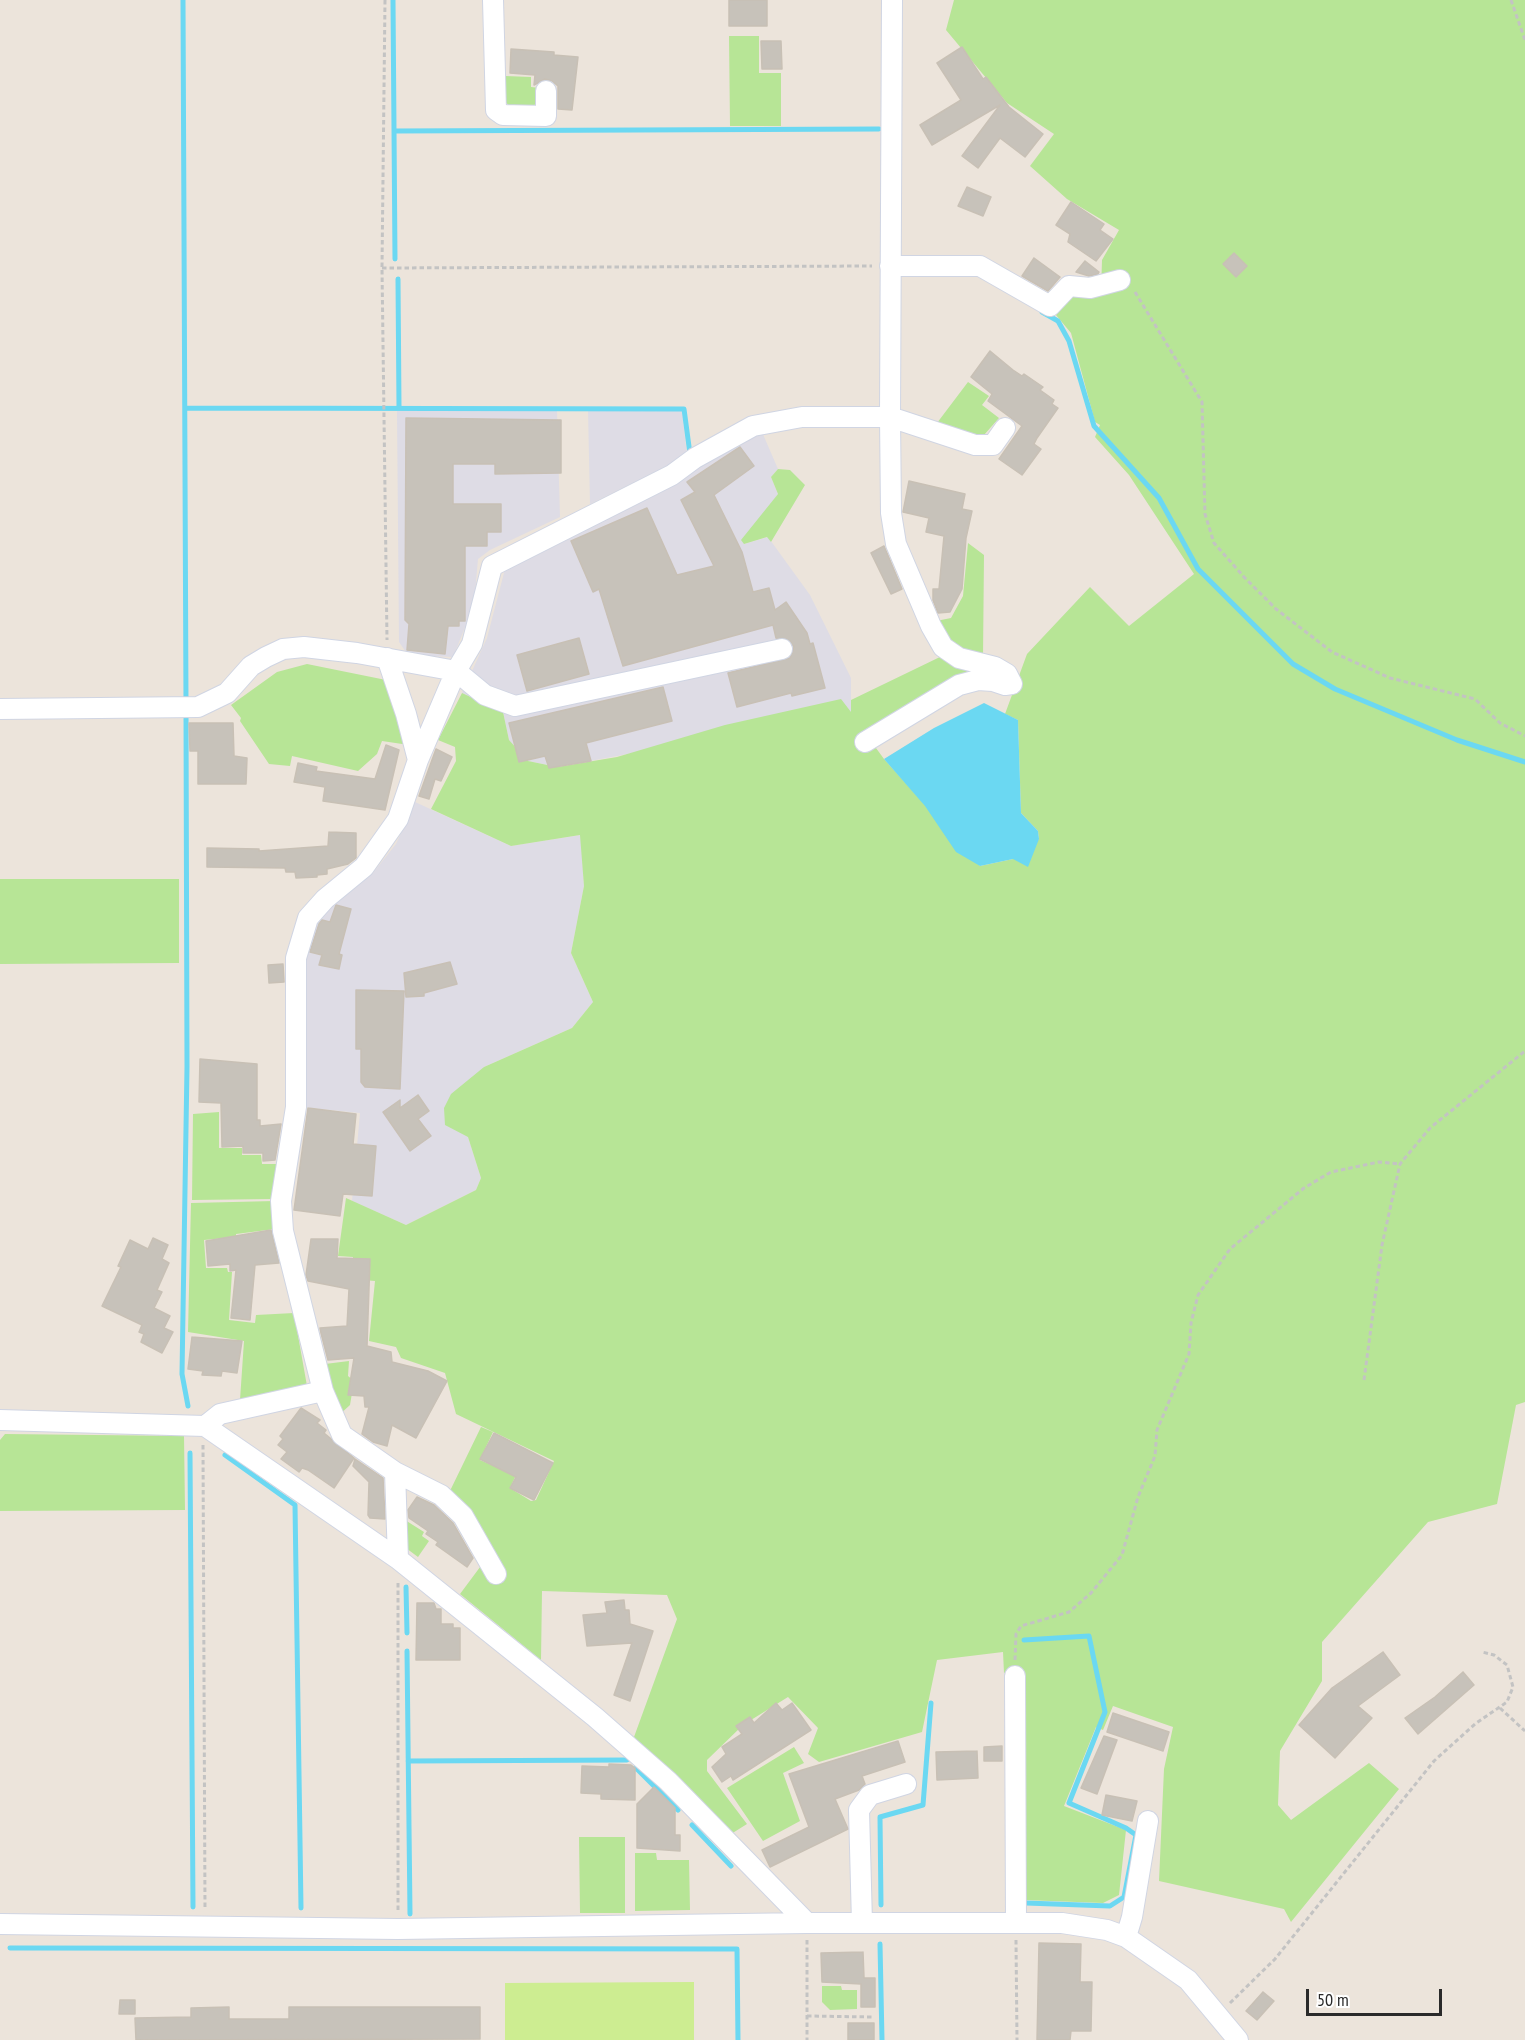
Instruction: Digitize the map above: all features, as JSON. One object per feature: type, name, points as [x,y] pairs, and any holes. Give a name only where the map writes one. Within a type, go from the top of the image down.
[{"type":"street","points":[[493,0],[495,110],[503,115],[546,116],[546,91]]},
{"type":"street","points":[[865,742],[959,685],[978,680],[993,681],[1005,686],[1012,684],[1007,674],[995,667],[959,658],[943,647],[931,626],[896,544],[891,513],[890,417],[892,0]]},
{"type":"street","points":[[890,266],[980,266],[1050,306],[1069,286],[1090,288],[1120,280]]},
{"type":"street","points":[[496,1574],[463,1516],[441,1495],[395,1472],[342,1435],[323,1391],[283,1231],[282,1211],[283,1179],[296,1107],[296,958],[308,918],[325,899],[364,867],[398,819],[418,760],[456,671],[472,644],[492,566],[672,475],[695,458],[753,426],[802,417],[890,417],[975,445],[993,445],[1005,428]]},
{"type":"street","points":[[0,709],[198,707],[227,693],[252,666],[283,649],[304,647],[387,658],[456,671],[485,696],[515,706],[782,649]]},
{"type":"street","points":[[387,658],[406,714],[418,760]]},
{"type":"street","points":[[205,1426],[220,1414],[323,1391]]},
{"type":"street","points":[[0,1420],[205,1426],[399,1559],[595,1717],[668,1781],[807,1923]]},
{"type":"street","points":[[395,1472],[399,1559]]},
{"type":"street","points":[[1015,1676],[1016,1923]]},
{"type":"street","points":[[862,1923],[859,1809],[870,1795],[906,1784]]},
{"type":"street","points":[[1126,1937],[1132,1917],[1148,1821]]},
{"type":"street","points":[[0,1924],[205,1929],[398,1929],[807,1923],[1062,1923],[1107,1930],[1126,1937],[1188,1980],[1238,2040]]},
{"type":"path","points":[[385,0],[382,268],[387,658]]},
{"type":"path","points":[[1511,0],[1525,40]]},
{"type":"path","points":[[382,268],[890,266]]},
{"type":"path","points":[[1120,280],[1133,288],[1202,402],[1205,514],[1214,543],[1244,577],[1276,609],[1332,652],[1390,678],[1475,699],[1500,723],[1525,736]]},
{"type":"path","points":[[1364,1380],[1382,1245],[1400,1164],[1430,1128],[1525,1051]]},
{"type":"path","points":[[1015,1676],[1016,1634],[1021,1626],[1069,1612],[1092,1593],[1122,1555],[1137,1497],[1155,1456],[1157,1430],[1189,1354],[1191,1323],[1198,1295],[1230,1249],[1304,1188],[1331,1172],[1379,1162],[1400,1164]]},
{"type":"path","points":[[205,1426],[202,1464],[205,1929]]},
{"type":"path","points":[[398,1929],[399,1559]]},
{"type":"path","points":[[1218,2015],[1275,1959],[1434,1761],[1475,1724],[1507,1702],[1513,1687],[1507,1665],[1494,1655],[1482,1652]]},
{"type":"path","points":[[1500,1708],[1525,1731]]},
{"type":"path","points":[[807,1923],[807,2040]]},
{"type":"path","points":[[1016,1923],[1017,2040]]},
{"type":"path","points":[[807,2016],[873,2017]]},
{"type":"shaded area","points":[[588,410],[682,410],[687,456],[590,504]]},
{"type":"shaded area","points":[[397,411],[557,411],[560,517],[490,550],[478,559],[474,605],[453,657],[408,655],[399,642]]},
{"type":"shaded area","points":[[762,432],[778,469],[771,477],[778,494],[744,544],[768,537],[810,595],[851,678],[851,713],[557,767],[528,761],[509,740],[503,712],[462,693],[487,638],[505,569],[697,463]]},
{"type":"shaded area","points":[[415,802],[511,846],[581,835],[584,886],[571,953],[593,1002],[572,1028],[484,1067],[468,1137],[481,1178],[476,1190],[406,1225],[352,1201],[360,1113],[301,1107],[301,976],[316,917],[373,873],[396,844]]},
{"type":"green space","points":[[954,0],[1525,0],[1525,1402],[1516,1405],[1497,1504],[1428,1522],[1322,1642],[1322,1681],[1280,1751],[1278,1805],[1291,1820],[1369,1763],[1399,1789],[1291,1922],[1284,1909],[1159,1881],[1164,1769],[1173,1727],[1113,1706],[1103,1730],[1096,1727],[1064,1806],[1126,1830],[1119,1895],[1103,1903],[1024,1900],[1024,1671],[1004,1673],[1003,1652],[937,1660],[922,1732],[819,1762],[808,1754],[818,1728],[788,1697],[743,1725],[707,1760],[707,1771],[747,1824],[731,1834],[634,1737],[677,1619],[667,1595],[542,1591],[541,1660],[460,1594],[489,1555],[448,1495],[481,1427],[493,1432],[480,1460],[516,1475],[510,1488],[531,1501],[536,1500],[554,1461],[456,1414],[445,1373],[401,1358],[396,1347],[369,1341],[375,1281],[351,1279],[353,1257],[338,1256],[346,1198],[406,1225],[476,1190],[481,1178],[468,1137],[445,1125],[444,1108],[451,1094],[484,1067],[572,1028],[593,1002],[571,953],[584,886],[580,835],[511,846],[431,809],[456,761],[455,747],[438,740],[462,693],[503,712],[509,740],[528,761],[557,767],[617,757],[725,725],[841,699],[851,712],[851,700],[942,656],[988,669],[868,737],[884,759],[980,866],[1013,859],[1039,839],[1038,831],[1021,813],[1018,720],[1005,714],[1027,654],[1090,587],[1129,626],[1194,574],[1129,475],[1095,437],[1100,425],[1095,422],[1071,333],[1056,315],[1070,296],[1081,297],[1101,292],[1102,260],[1119,230],[1067,199],[1030,166],[1054,134],[1007,103],[946,30]]},
{"type":"green space","points":[[729,36],[759,36],[759,73],[781,73],[781,126],[730,126]]},
{"type":"green space","points":[[505,76],[531,77],[531,87],[540,88],[540,101],[530,108],[510,106],[504,101]]},
{"type":"green space","points":[[968,382],[989,396],[982,405],[999,418],[984,435],[973,437],[937,423]]},
{"type":"green space","points":[[778,469],[790,470],[805,485],[771,542],[767,537],[744,544],[741,540],[778,494],[771,477]]},
{"type":"green space","points":[[968,543],[984,555],[983,657],[952,646],[936,621],[951,618],[963,596]]},
{"type":"green space","points":[[307,664],[391,681],[409,745],[382,741],[377,754],[358,771],[292,756],[290,766],[269,764],[231,705],[277,672]]},
{"type":"green space","points":[[0,879],[179,879],[179,963],[0,964]]},
{"type":"green space","points":[[219,1112],[219,1148],[242,1148],[242,1155],[261,1155],[262,1164],[279,1164],[274,1185],[274,1199],[192,1200],[193,1114]]},
{"type":"green space","points":[[275,1201],[275,1229],[236,1234],[236,1237],[204,1240],[206,1268],[227,1268],[228,1272],[232,1272],[229,1320],[255,1323],[256,1315],[294,1313],[307,1386],[240,1400],[244,1341],[188,1332],[191,1203]]},
{"type":"green space","points":[[349,1361],[348,1376],[354,1381],[350,1405],[338,1416],[325,1364]]},
{"type":"green space","points":[[5,1434],[184,1436],[185,1510],[0,1511],[0,1440]]},
{"type":"green space","points":[[405,1520],[424,1532],[422,1536],[429,1541],[418,1557],[406,1548]]},
{"type":"green space","points":[[794,1747],[804,1763],[783,1773],[800,1821],[763,1841],[727,1788]]},
{"type":"green space","points":[[579,1837],[625,1837],[625,1913],[580,1913]]},
{"type":"green space","points":[[635,1853],[656,1853],[657,1860],[689,1860],[690,1910],[635,1911]]},
{"type":"green space","points":[[694,1982],[694,2040],[505,2040],[505,1983]]},
{"type":"green space","points":[[822,1986],[841,1986],[842,1990],[857,1990],[857,2009],[830,2010],[822,2002]]},
{"type":"water","points":[[984,703],[1018,720],[1021,813],[1038,831],[1039,839],[1028,867],[1013,859],[980,866],[956,852],[925,806],[884,759],[934,728]]},
{"type":"building","points":[[729,0],[767,0],[767,26],[729,26]]},
{"type":"building","points":[[761,41],[781,41],[782,69],[762,69]]},
{"type":"building","points":[[962,47],[983,79],[986,77],[1009,107],[1043,134],[1025,157],[1000,138],[978,168],[962,156],[1000,105],[932,145],[920,125],[961,100],[937,63]]},
{"type":"building","points":[[511,49],[554,52],[554,55],[578,57],[572,110],[558,109],[558,86],[552,81],[545,79],[534,85],[535,75],[510,73]]},
{"type":"building","points":[[967,187],[991,197],[983,216],[958,206]]},
{"type":"building","points":[[1071,202],[1104,224],[1100,230],[1113,239],[1096,261],[1068,242],[1070,234],[1056,225]]},
{"type":"building","points":[[1234,253],[1247,266],[1236,277],[1223,264]]},
{"type":"building","points":[[1034,258],[1060,277],[1048,291],[1022,276]]},
{"type":"building","points":[[1085,261],[1099,272],[1098,274],[1089,276],[1076,272]]},
{"type":"building","points":[[990,351],[1013,370],[1022,376],[1024,374],[1043,387],[1040,390],[1054,400],[1052,404],[1058,408],[1034,444],[1041,449],[1022,475],[999,459],[1022,426],[988,401],[992,394],[971,377]]},
{"type":"building","points":[[406,418],[561,420],[561,473],[495,474],[495,464],[453,464],[453,504],[501,504],[501,532],[487,532],[487,546],[465,546],[465,621],[459,621],[459,626],[448,626],[445,654],[407,650],[409,624],[405,620]]},
{"type":"building","points":[[740,447],[754,466],[714,495],[742,552],[753,592],[769,588],[775,610],[786,602],[807,633],[810,644],[813,643],[825,688],[792,696],[791,693],[737,707],[728,673],[790,658],[794,647],[790,641],[776,638],[773,625],[623,666],[599,589],[593,592],[571,541],[647,508],[677,575],[714,566],[681,500],[695,492],[687,482]]},
{"type":"building","points":[[909,481],[965,494],[962,509],[972,511],[966,538],[962,589],[950,612],[938,613],[933,600],[933,589],[939,589],[944,536],[926,532],[929,518],[903,512]]},
{"type":"building","points":[[884,546],[902,589],[891,594],[871,553]]},
{"type":"building","points":[[579,638],[589,674],[527,691],[517,655]]},
{"type":"building","points":[[663,687],[672,721],[586,743],[591,761],[549,768],[545,756],[519,762],[509,723]]},
{"type":"building","points":[[189,723],[233,723],[234,756],[247,758],[246,784],[198,784],[198,751],[190,751]]},
{"type":"building","points":[[386,745],[399,750],[385,810],[323,801],[325,787],[294,782],[298,763],[317,767],[316,771],[375,779]]},
{"type":"building","points":[[436,749],[452,757],[441,781],[435,779],[429,799],[419,796]]},
{"type":"building","points":[[329,832],[356,833],[356,858],[348,864],[327,869],[327,874],[317,875],[317,877],[296,878],[295,872],[286,872],[285,868],[207,867],[207,848],[259,849],[259,851],[328,846]]},
{"type":"building","points":[[336,905],[351,909],[339,954],[342,955],[339,969],[319,965],[322,955],[310,952],[319,924],[322,920],[330,922]]},
{"type":"building","points":[[450,962],[457,984],[424,993],[424,996],[406,997],[404,973]]},
{"type":"building","points":[[283,964],[284,982],[269,983],[268,965]]},
{"type":"building","points":[[356,990],[404,991],[400,1089],[365,1087],[361,1082],[361,1049],[356,1049]]},
{"type":"building","points":[[200,1059],[257,1064],[257,1120],[260,1120],[260,1126],[281,1124],[275,1160],[263,1161],[263,1153],[243,1153],[243,1146],[222,1147],[221,1103],[199,1102]]},
{"type":"building","points":[[418,1095],[429,1111],[418,1119],[431,1136],[410,1151],[383,1112],[400,1100],[400,1108]]},
{"type":"building","points":[[308,1108],[356,1114],[353,1144],[376,1146],[372,1196],[343,1194],[340,1216],[294,1210]]},
{"type":"building","points":[[271,1230],[279,1263],[255,1265],[250,1320],[231,1318],[236,1270],[230,1271],[230,1264],[208,1266],[206,1241]]},
{"type":"building","points":[[153,1238],[168,1245],[162,1259],[169,1263],[157,1290],[162,1292],[154,1308],[170,1316],[164,1328],[173,1332],[162,1353],[141,1342],[144,1334],[139,1332],[142,1325],[102,1306],[121,1267],[118,1266],[130,1240],[148,1249]]},
{"type":"building","points":[[311,1239],[338,1239],[337,1258],[370,1259],[367,1346],[391,1352],[392,1362],[428,1371],[447,1381],[416,1438],[392,1425],[387,1446],[373,1442],[362,1434],[369,1407],[365,1407],[364,1396],[348,1395],[354,1358],[328,1360],[320,1328],[347,1326],[349,1289],[308,1281],[306,1275]]},
{"type":"building","points":[[192,1337],[242,1341],[237,1373],[222,1371],[221,1376],[202,1375],[203,1371],[188,1369]]},
{"type":"building","points":[[301,1408],[320,1420],[317,1423],[326,1430],[324,1433],[354,1458],[334,1488],[308,1470],[302,1468],[299,1472],[281,1459],[287,1452],[278,1445],[283,1439],[280,1436]]},
{"type":"building","points":[[494,1433],[553,1463],[534,1500],[510,1488],[516,1477],[480,1459]]},
{"type":"building","points":[[355,1459],[383,1478],[385,1519],[370,1518],[368,1515],[369,1482],[353,1466]]},
{"type":"building","points":[[417,1497],[434,1505],[453,1523],[473,1558],[467,1567],[436,1545],[438,1542],[426,1534],[428,1531],[409,1518],[408,1510]]},
{"type":"building","points":[[624,1600],[625,1610],[629,1610],[630,1624],[653,1631],[630,1701],[614,1695],[632,1643],[587,1646],[583,1615],[607,1613],[605,1602]]},
{"type":"building","points":[[417,1603],[434,1603],[436,1609],[441,1609],[441,1624],[453,1624],[453,1628],[460,1628],[460,1660],[416,1660]]},
{"type":"building","points":[[1383,1652],[1400,1675],[1358,1706],[1372,1718],[1335,1758],[1299,1725],[1332,1688]]},
{"type":"building","points":[[1463,1672],[1474,1685],[1418,1734],[1405,1718],[1435,1697]]},
{"type":"building","points":[[776,1703],[782,1710],[792,1703],[811,1730],[733,1780],[731,1776],[722,1782],[712,1767],[726,1754],[722,1747],[742,1734],[736,1726],[750,1717],[754,1723]]},
{"type":"building","points":[[1113,1713],[1169,1732],[1163,1751],[1107,1732]]},
{"type":"building","points":[[1104,1736],[1117,1740],[1097,1794],[1081,1788]]},
{"type":"building","points":[[898,1741],[905,1762],[862,1776],[865,1784],[859,1790],[835,1799],[848,1829],[770,1867],[762,1850],[809,1827],[789,1774]]},
{"type":"building","points":[[1002,1746],[1002,1761],[984,1761],[984,1747]]},
{"type":"building","points":[[977,1751],[978,1778],[937,1780],[936,1752]]},
{"type":"building","points":[[609,1764],[631,1765],[635,1768],[635,1800],[601,1799],[601,1794],[581,1793],[582,1766],[609,1767]]},
{"type":"building","points":[[654,1787],[675,1808],[675,1835],[680,1835],[680,1851],[637,1848],[637,1804]]},
{"type":"building","points":[[1106,1795],[1137,1801],[1132,1821],[1102,1815]]},
{"type":"building","points":[[1039,1943],[1081,1944],[1080,1982],[1092,1982],[1091,2031],[1071,2031],[1070,2040],[1037,2040]]},
{"type":"building","points":[[863,1952],[864,1978],[875,1978],[875,2007],[861,2007],[861,1984],[822,1982],[821,1953]]},
{"type":"building","points":[[1263,1992],[1274,2001],[1257,2020],[1246,2011]]},
{"type":"building","points":[[120,2000],[135,2000],[135,2014],[119,2014]]},
{"type":"building","points":[[229,2007],[229,2019],[289,2019],[289,2007],[480,2007],[480,2039],[136,2040],[135,2018],[191,2017],[191,2008]]},
{"type":"building","points":[[848,2023],[874,2023],[874,2040],[848,2040]]},
{"type":"waterway","points":[[183,0],[186,703]]},
{"type":"waterway","points":[[393,0],[395,259]]},
{"type":"waterway","points":[[394,131],[879,129]]},
{"type":"waterway","points":[[398,279],[399,407]]},
{"type":"waterway","points":[[1042,312],[1058,321],[1069,341],[1094,426],[1159,498],[1198,569],[1293,664],[1335,689],[1457,740],[1525,762]]},
{"type":"waterway","points":[[185,408],[684,409],[690,454]]},
{"type":"waterway","points":[[186,712],[187,1067],[182,1374],[188,1406]]},
{"type":"waterway","points":[[190,1453],[193,1907]]},
{"type":"waterway","points":[[225,1455],[295,1505],[301,1908]]},
{"type":"waterway","points":[[406,1587],[407,1633]]},
{"type":"waterway","points":[[1024,1640],[1089,1636],[1105,1712],[1069,1803],[1126,1828],[1136,1835],[1124,1897],[1110,1906],[1026,1903]]},
{"type":"waterway","points":[[407,1651],[410,1914]]},
{"type":"waterway","points":[[881,1905],[880,1817],[923,1805],[931,1703]]},
{"type":"waterway","points":[[408,1761],[627,1760]]},
{"type":"waterway","points":[[636,1768],[678,1810]]},
{"type":"waterway","points":[[692,1825],[731,1866]]},
{"type":"waterway","points":[[880,1944],[882,2040]]},
{"type":"waterway","points":[[10,1948],[737,1949],[738,2040]]}]
